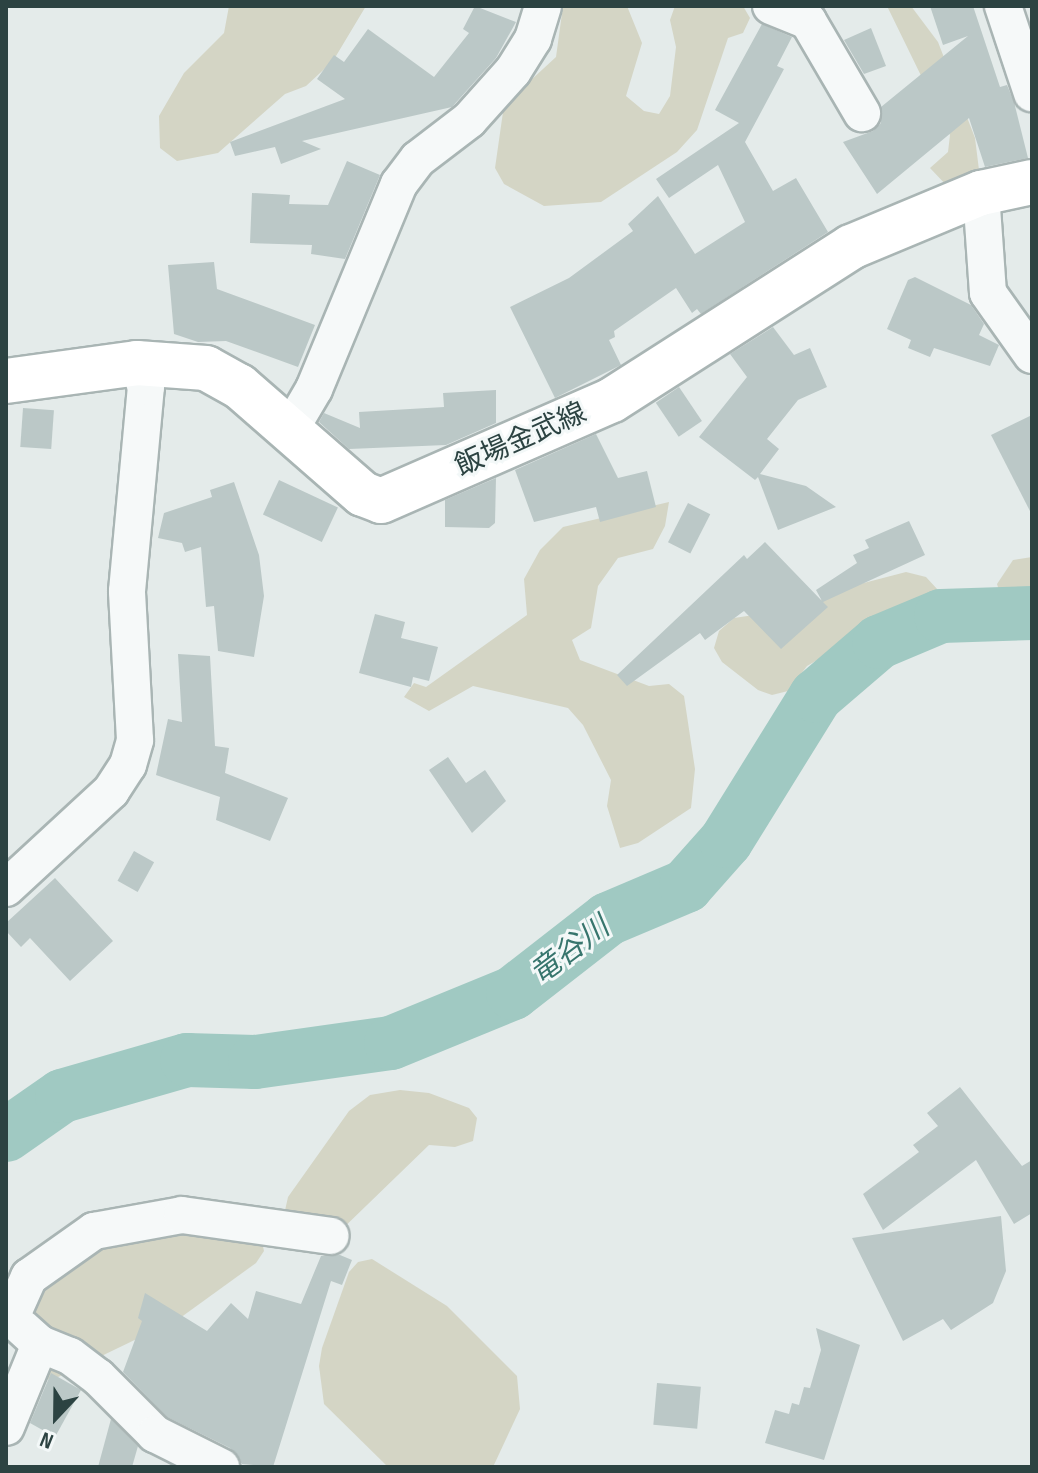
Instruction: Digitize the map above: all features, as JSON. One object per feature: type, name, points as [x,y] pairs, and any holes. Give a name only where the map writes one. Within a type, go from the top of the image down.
[{"type":"main road","name":"飯場金武線","points":[[6,381],[137,363],[206,368],[239,386],[363,494],[381,501],[612,400],[851,247],[981,193],[1032,182]]},
{"type":"street","points":[[290,430],[314,389],[399,184],[418,159],[469,120],[513,71],[533,39],[543,6]]},
{"type":"street","points":[[771,6],[808,21],[862,113]]},
{"type":"street","points":[[1003,6],[1032,93]]},
{"type":"street","points":[[981,193],[988,293],[1032,355]]},
{"type":"street","points":[[6,888],[111,791],[128,765],[135,740],[127,591],[146,387],[137,363]]},
{"type":"street","points":[[6,1313],[11,1317],[29,1277],[65,1247],[106,1228],[182,1215],[331,1236]]},
{"type":"street","points":[[6,1313],[40,1344],[70,1356],[98,1377],[155,1434],[221,1467]]},
{"type":"street","points":[[6,1427],[40,1344]]},
{"type":"green space","points":[[229,6],[366,6],[333,61],[306,86],[285,94],[218,153],[177,161],[160,148],[159,116],[184,73],[224,33]]},
{"type":"green space","points":[[563,6],[627,6],[642,43],[626,96],[644,111],[659,114],[670,96],[676,47],[670,20],[675,6],[743,6],[750,18],[743,33],[728,38],[697,130],[677,152],[601,202],[544,206],[504,184],[495,168],[504,105],[556,57]]},
{"type":"green space","points":[[887,6],[911,6],[938,42],[975,138],[980,178],[949,188],[930,168],[948,152],[950,135]]},
{"type":"green space","points":[[669,502],[665,526],[653,549],[618,558],[598,586],[591,628],[572,640],[580,660],[649,686],[669,684],[684,696],[695,769],[691,808],[638,843],[620,848],[607,806],[611,780],[583,725],[568,708],[473,686],[429,711],[404,697],[414,683],[426,687],[527,615],[524,579],[540,550],[563,527]]},
{"type":"green space","points":[[1032,557],[1032,614],[1001,597],[997,584],[1013,560]]},
{"type":"green space","points":[[906,572],[926,577],[938,590],[933,606],[922,616],[838,648],[807,666],[788,691],[772,695],[758,690],[722,662],[714,648],[719,631],[734,618],[813,606],[833,591]]},
{"type":"green space","points":[[400,1090],[429,1093],[469,1108],[477,1118],[473,1141],[455,1147],[429,1145],[335,1236],[284,1215],[288,1197],[349,1111],[370,1095]]},
{"type":"green space","points":[[163,1230],[261,1238],[264,1251],[256,1263],[180,1318],[54,1379],[33,1380],[20,1362],[33,1291],[88,1247]]},
{"type":"green space","points":[[372,1259],[447,1306],[517,1376],[520,1409],[493,1467],[388,1467],[324,1404],[319,1366],[322,1348],[349,1272],[358,1262]]},
{"type":"building","points":[[475,6],[516,22],[496,58],[452,107],[302,141],[321,149],[281,164],[275,147],[235,156],[230,142],[345,99],[317,79],[334,55],[344,62],[368,29],[434,77],[469,33],[463,29]]},
{"type":"building","points":[[930,6],[973,6],[1000,87],[1007,85],[1014,102],[1028,158],[985,167],[969,118],[877,194],[843,142],[873,131],[881,123],[881,107],[968,36],[943,45]]},
{"type":"building","points":[[762,24],[792,37],[777,66],[784,69],[745,142],[773,191],[796,178],[828,232],[701,314],[697,309],[692,313],[676,288],[614,331],[615,337],[609,340],[621,365],[555,398],[510,307],[569,278],[633,231],[628,224],[658,196],[695,254],[745,222],[718,165],[669,198],[656,179],[739,123],[715,110]]},
{"type":"building","points":[[871,28],[886,66],[864,74],[844,40]]},
{"type":"building","points":[[347,161],[380,175],[345,259],[311,254],[312,245],[250,243],[252,193],[290,195],[289,204],[328,205]]},
{"type":"building","points":[[214,262],[217,289],[315,325],[298,367],[226,341],[198,342],[174,334],[168,265]]},
{"type":"building","points":[[915,277],[971,305],[984,324],[979,335],[999,345],[990,366],[934,348],[930,357],[908,348],[911,340],[887,329],[908,280]]},
{"type":"building","points":[[773,327],[794,355],[810,348],[827,387],[798,400],[767,439],[779,449],[760,474],[806,486],[836,507],[778,530],[758,477],[755,480],[699,437],[747,377],[730,354]]},
{"type":"building","points":[[679,387],[702,421],[679,437],[656,403]]},
{"type":"building","points":[[496,390],[496,423],[446,445],[349,449],[319,422],[324,413],[360,428],[359,412],[444,407],[443,393]]},
{"type":"building","points":[[23,408],[54,410],[51,449],[20,447]]},
{"type":"building","points":[[1032,415],[1032,515],[991,435]]},
{"type":"building","points":[[596,434],[618,478],[647,471],[656,507],[600,522],[596,507],[534,522],[515,470]]},
{"type":"building","points":[[496,478],[495,523],[489,528],[445,527],[445,500]]},
{"type":"building","points":[[279,480],[338,507],[322,542],[263,514]]},
{"type":"building","points":[[234,482],[259,555],[264,596],[254,657],[218,651],[214,606],[206,607],[201,547],[185,552],[182,543],[158,538],[164,513],[212,497],[210,490]]},
{"type":"building","points":[[688,503],[710,514],[690,554],[668,542]]},
{"type":"building","points":[[909,521],[925,555],[823,602],[828,607],[781,649],[744,611],[705,640],[700,633],[627,686],[617,675],[744,555],[747,559],[765,542],[822,601],[816,590],[857,563],[853,555],[869,548],[865,540]]},
{"type":"building","points":[[375,614],[405,622],[401,638],[438,647],[429,681],[413,677],[411,687],[359,673]]},
{"type":"building","points":[[178,654],[210,656],[215,746],[229,748],[225,773],[288,798],[270,841],[216,820],[220,797],[156,775],[168,719],[182,722]]},
{"type":"building","points":[[448,757],[466,783],[485,770],[506,801],[472,833],[429,770]]},
{"type":"building","points":[[134,851],[154,862],[138,892],[118,881]]},
{"type":"building","points":[[55,878],[113,941],[70,981],[30,938],[21,947],[6,931],[6,923]]},
{"type":"building","points":[[960,1087],[1022,1166],[1032,1160],[1032,1213],[1014,1224],[976,1160],[883,1230],[863,1194],[919,1152],[913,1145],[938,1126],[927,1113]]},
{"type":"building","points":[[1001,1216],[1006,1271],[993,1303],[951,1330],[943,1319],[903,1341],[852,1238]]},
{"type":"building","points":[[340,1255],[352,1260],[342,1285],[331,1281],[273,1467],[242,1464],[230,1448],[167,1417],[123,1372],[142,1321],[138,1318],[145,1293],[207,1331],[231,1303],[248,1319],[256,1291],[301,1304],[321,1256]]},
{"type":"building","points":[[816,1328],[860,1345],[824,1460],[765,1443],[775,1410],[789,1414],[792,1403],[799,1405],[804,1387],[810,1388],[821,1350]]},
{"type":"building","points":[[51,1373],[81,1390],[55,1437],[30,1423]]},
{"type":"building","points":[[657,1383],[701,1387],[697,1429],[653,1425]]},
{"type":"building","points":[[111,1419],[138,1446],[132,1467],[98,1467]]},
{"type":"waterway","name":"竜谷川","points":[[6,1135],[62,1096],[187,1060],[255,1062],[391,1043],[513,993],[608,919],[686,886],[726,841],[816,696],[879,642],[941,616],[1032,613]]}]
